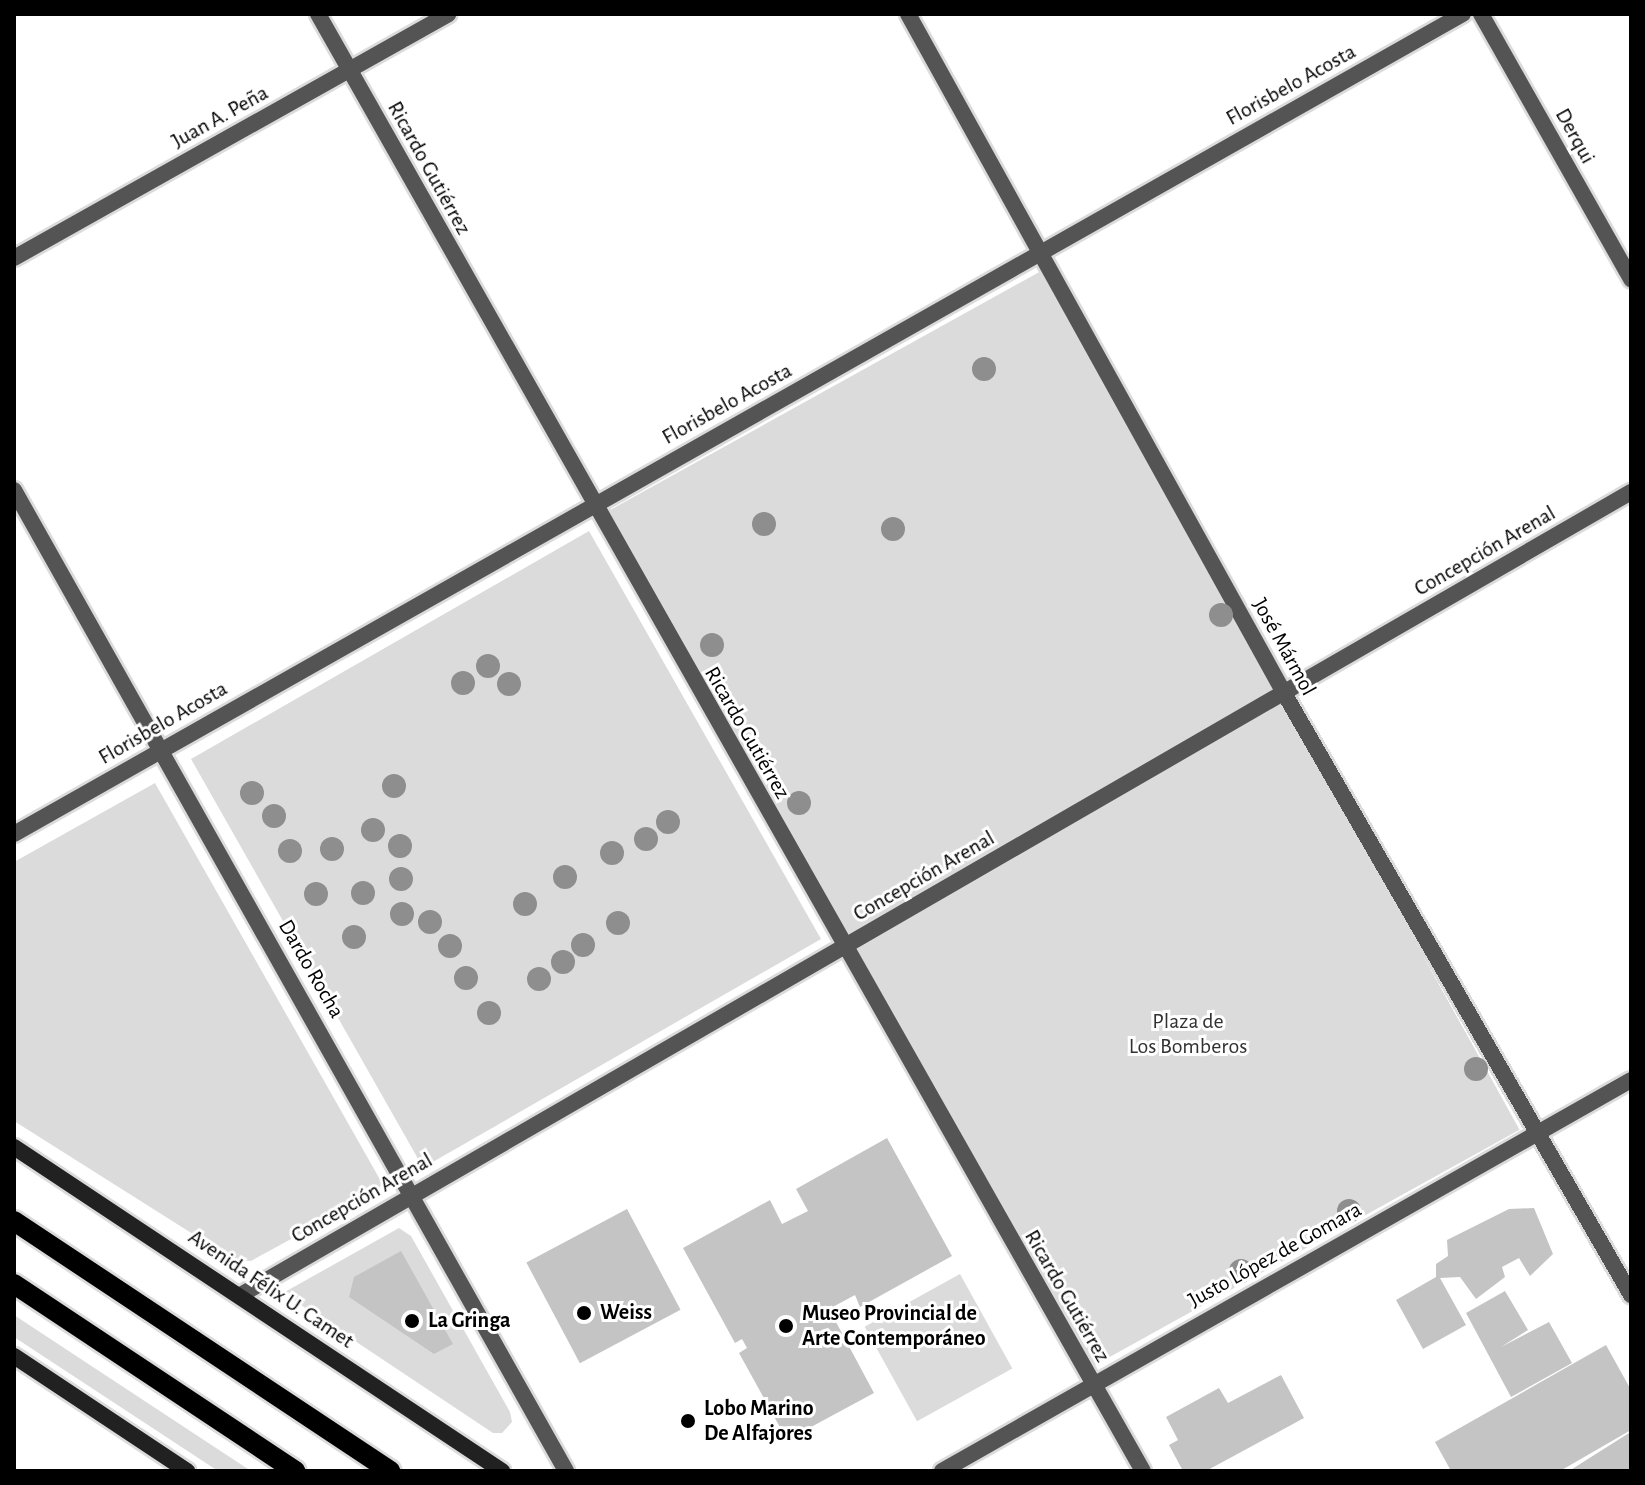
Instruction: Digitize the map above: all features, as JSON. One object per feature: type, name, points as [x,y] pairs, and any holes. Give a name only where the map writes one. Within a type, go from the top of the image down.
[{"type":"main road","name":"Avenida Félix U. Camet","points":[[14,1147],[502,1471]]},
{"type":"main road","points":[[14,1221],[390,1471]]},
{"type":"main road","points":[[14,1284],[295,1471]]},
{"type":"main road","points":[[14,1356],[187,1471]]},
{"type":"street","name":"Ricardo Gutiérrez","points":[[318,14],[592,505],[1143,1471]]},
{"type":"street","name":"Juan A. Peña","points":[[14,258],[448,14]]},
{"type":"street","name":"José Mármol","points":[[908,14],[1284,693],[1631,1295]]},
{"type":"street","name":"Florisbelo Acosta","points":[[14,834],[1463,14]]},
{"type":"street","name":"Derqui","points":[[1481,14],[1631,279]]},
{"type":"street","name":"Dardo Rocha","points":[[14,490],[413,1194],[566,1471]]},
{"type":"street","name":"Concepción Arenal","points":[[239,1296],[1631,492]]},
{"type":"street","name":"Justo López de Gomara","points":[[942,1471],[1631,1080]]},
{"type":"green space","name":"Plaza de Los Bomberos","points":[[1043,270],[1520,1130],[1085,1371],[608,511]]},
{"type":"green space","points":[[589,531],[821,939],[431,1163],[421,1164],[191,759]]},
{"type":"green space","points":[[155,783],[382,1183],[377,1192],[251,1261],[234,1260],[14,1121],[14,862]]},
{"type":"green space","points":[[399,1228],[411,1236],[510,1412],[512,1422],[502,1433],[493,1433],[283,1293]]},
{"type":"green space","points":[[960,1274],[1012,1368],[917,1421],[865,1327]]},
{"type":"green space","points":[[14,1315],[251,1471],[218,1471],[14,1337]]},
{"type":"building","points":[[887,1138],[952,1256],[860,1307],[855,1295],[829,1309],[874,1393],[787,1440],[739,1353],[747,1348],[742,1339],[735,1343],[683,1248],[770,1200],[782,1224],[808,1211],[796,1189]]},
{"type":"building","points":[[1534,1208],[1553,1254],[1530,1276],[1519,1258],[1502,1267],[1505,1277],[1476,1299],[1460,1277],[1440,1278],[1466,1325],[1423,1349],[1396,1300],[1436,1277],[1436,1264],[1448,1256],[1447,1240],[1509,1209]]},
{"type":"building","points":[[627,1209],[681,1310],[580,1363],[526,1263]]},
{"type":"building","name":"La Gringa","points":[[401,1251],[453,1344],[434,1354],[349,1297],[354,1277]]},
{"type":"building","points":[[1505,1291],[1528,1330],[1501,1347],[1549,1322],[1572,1363],[1511,1397],[1466,1313]]},
{"type":"building","points":[[1606,1345],[1631,1390],[1631,1430],[1560,1471],[1451,1471],[1435,1442]]},
{"type":"building","points":[[1281,1375],[1304,1418],[1206,1471],[1183,1471],[1169,1445],[1178,1440],[1166,1417],[1219,1388],[1228,1403]]},
{"type":"building","points":[[1629,1433],[1631,1471],[1569,1471]]},
{"type":"place","name":"Weiss","points":[[584,1313]]},
{"type":"place","name":"La Gringa","points":[[412,1321]]},
{"type":"place","name":"Museo Provincial de Arte Contemporáneo","points":[[786,1326]]},
{"type":"place","name":"Lobo Marino De Alfajores","points":[[688,1421]]}]
